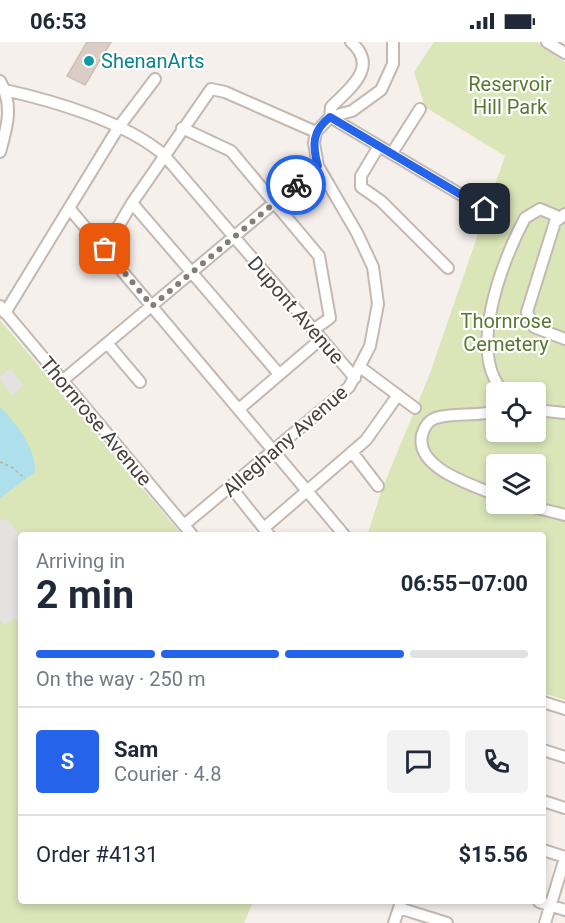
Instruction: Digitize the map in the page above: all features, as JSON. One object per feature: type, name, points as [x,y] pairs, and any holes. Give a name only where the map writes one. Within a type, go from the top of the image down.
[{"type":"street","points":[[330,117],[331,107],[357,83],[363,69],[363,57],[351,42]]},
{"type":"street","points":[[105,249],[132,203],[206,93],[214,88],[316,132],[330,117],[352,111],[378,93],[393,64],[393,42]]},
{"type":"street","points":[[547,42],[565,53]]},
{"type":"street","points":[[2,310],[118,128],[155,79]]},
{"type":"street","points":[[0,152],[9,115],[2,86]]},
{"type":"street","name":"Dupont Avenue","points":[[2,86],[68,107],[147,140],[164,155],[355,378]]},
{"type":"street","points":[[392,153],[420,109]]},
{"type":"street","points":[[330,117],[485,209]]},
{"type":"street","points":[[182,128],[231,151],[319,256],[330,318],[313,330]]},
{"type":"street","name":"Alleghany Avenue","points":[[184,525],[336,399],[355,378],[376,325],[378,304],[376,278],[369,256],[318,166],[314,148],[316,132]]},
{"type":"street","points":[[379,146],[361,176],[361,187],[394,213],[448,268]]},
{"type":"street","points":[[62,381],[318,166]]},
{"type":"street","points":[[132,203],[279,374]]},
{"type":"street","points":[[69,208],[342,532]]},
{"type":"street","points":[[497,382],[488,351],[488,331],[493,303],[525,218],[540,209],[562,215],[555,224],[527,312],[534,327],[565,339]]},
{"type":"street","name":"Thornrose Avenue","points":[[2,310],[190,532]]},
{"type":"street","points":[[239,409],[321,339]]},
{"type":"street","points":[[108,343],[140,382]]},
{"type":"street","name":"Dupont Avenue","points":[[360,367],[415,408]]},
{"type":"street","points":[[231,487],[267,532],[366,440],[398,395]]},
{"type":"street","points":[[546,411],[565,413]]},
{"type":"street","points":[[486,413],[436,418],[426,426],[422,438],[426,455],[441,468],[458,480],[486,491]]},
{"type":"street","points":[[352,452],[378,486]]},
{"type":"street","points":[[546,510],[565,515]]},
{"type":"street","points":[[546,703],[565,709]]},
{"type":"street","points":[[546,751],[565,757]]},
{"type":"street","points":[[546,802],[565,808]]},
{"type":"street","points":[[546,851],[565,857],[546,901]]},
{"type":"street","points":[[546,903],[565,910]]},
{"type":"street","points":[[545,904],[545,923]]},
{"type":"street","points":[[394,923],[400,905],[447,923]]},
{"type":"path","points":[[0,462],[13,468],[26,479]]},
{"type":"green space","name":"Thornrose Cemetery","points":[[434,42],[537,42],[565,62],[565,700],[546,694],[546,532],[368,532],[382,489],[429,376],[505,156],[425,107],[414,72]]},
{"type":"green space","points":[[0,320],[179,532],[18,532],[18,904],[252,904],[244,923],[0,923]]},
{"type":"shaded area","points":[[10,368],[24,386],[12,395],[0,379],[0,376]]},
{"type":"shaded area","points":[[0,519],[8,520],[18,533],[18,623],[14,618],[4,625],[0,620]]},
{"type":"water","points":[[0,407],[29,446],[35,472],[0,498]]},
{"type":"building","points":[[87,42],[111,42],[85,85],[67,76]]},
{"type":"way so far","points":[[105,249],[152,306],[296,185]]},
{"type":"place","name":"ShenanArts","points":[[89,61]]},
{"type":"route","points":[[296,185],[318,166],[314,140],[316,132],[330,117],[346,124],[485,209]]},
{"type":"park label","name":"Reservoir Hill Park","points":[[510,96]]}]
